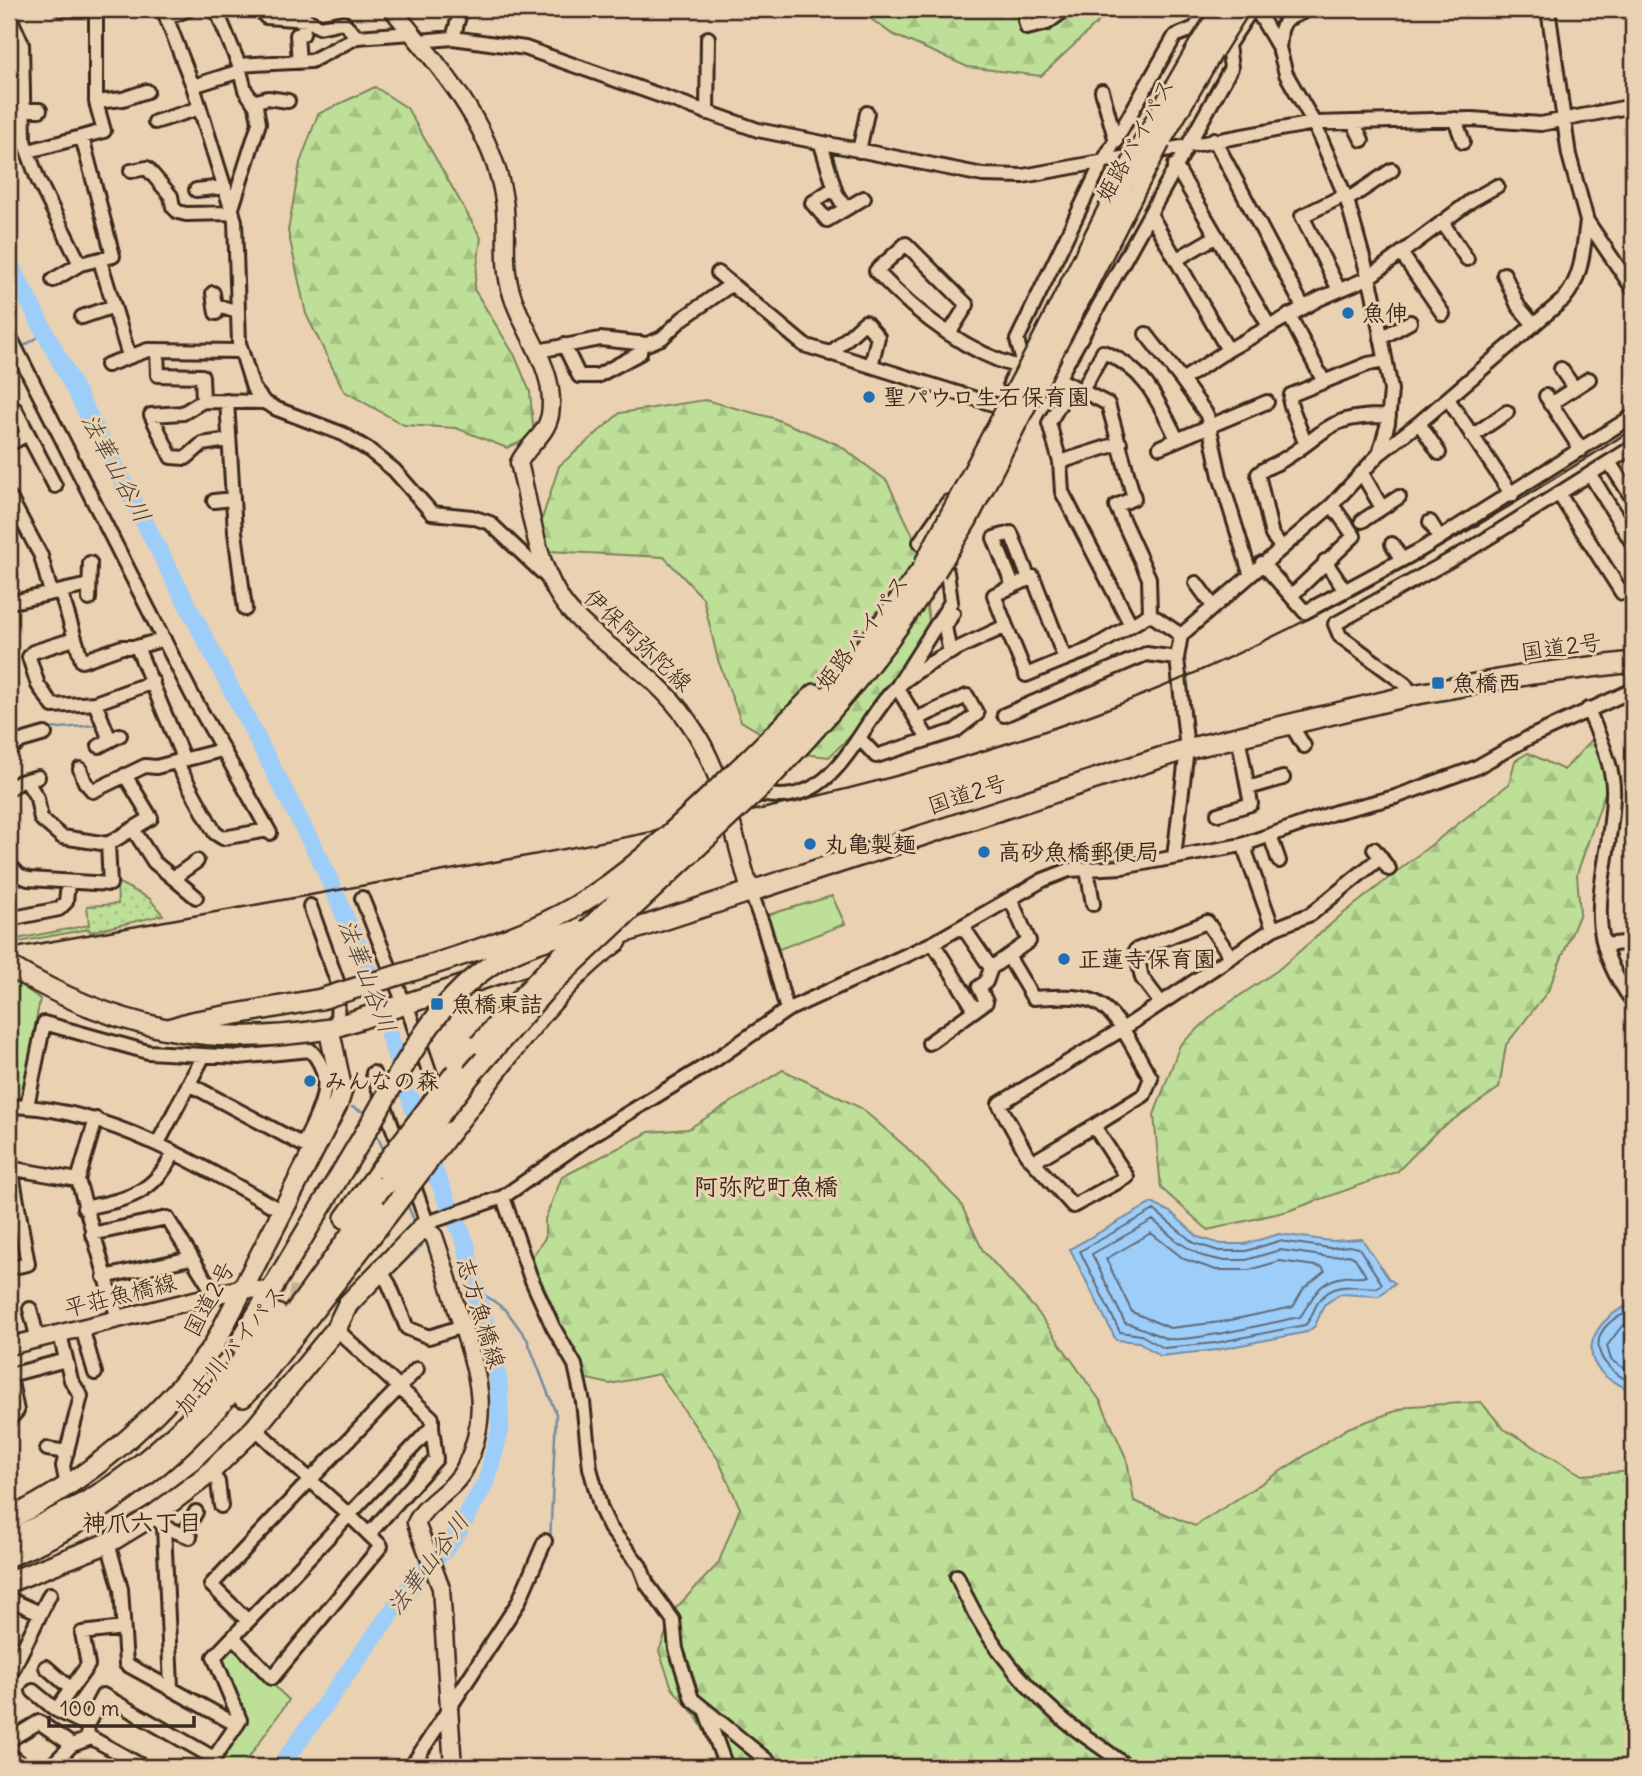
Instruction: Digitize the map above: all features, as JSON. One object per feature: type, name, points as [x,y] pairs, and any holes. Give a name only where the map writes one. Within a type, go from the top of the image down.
[{"type":"highway","name":"姫路バイパス","points":[[384,1176],[433,1100],[539,978],[624,893],[755,773],[833,691],[924,573],[1045,350],[1130,182],[1210,41],[1222,9]]},
{"type":"highway","name":"姫路バイパス","points":[[1210,41],[1238,9]]},
{"type":"highway","name":"国道2号","points":[[10,967],[98,1011],[165,1030],[239,1038],[338,1027],[632,930],[748,887],[807,872],[1187,749],[1412,695],[1532,674],[1633,662]]},
{"type":"highway","points":[[165,1030],[191,1022],[321,999],[488,944],[575,906],[626,871],[755,773]]},
{"type":"highway","points":[[151,1464],[247,1335],[417,1044],[454,996],[496,962],[525,947],[577,930],[748,887]]},
{"type":"highway","points":[[151,1464],[188,1450],[262,1377],[450,1132],[579,975],[604,951],[632,930]]},
{"type":"highway","name":"国道2号","points":[[9,1519],[67,1486],[146,1424],[188,1380],[213,1347],[233,1314],[243,1288],[342,1090],[338,1027]]},
{"type":"highway","name":"加古川バイパス","points":[[9,1556],[80,1522],[151,1464],[230,1376],[384,1176]]},
{"type":"highway","points":[[9,1582],[159,1521],[214,1476],[259,1432],[340,1333],[344,1301],[385,1277],[428,1224]]},
{"type":"highway","name":"加古川バイパス","points":[[9,1540],[92,1498],[151,1464]]},
{"type":"main road","name":"伊保阿弥陀線","points":[[392,9],[472,114],[495,161],[504,201],[504,265],[520,316],[550,380],[551,412],[547,428],[524,452],[519,463],[548,578],[574,616],[635,663],[690,722],[732,822],[748,887]]},
{"type":"main road","name":"志方魚橋線","points":[[428,1224],[477,1365],[480,1401],[477,1426],[464,1471],[450,1491],[419,1517],[418,1535],[441,1588],[449,1707],[457,1766]]},
{"type":"main road","points":[[243,1288],[265,1291]]},
{"type":"main road","name":"平荘魚橋線","points":[[9,1346],[61,1338],[82,1328],[243,1288]]},
{"type":"street","points":[[29,151],[104,131],[96,102],[90,46],[102,10],[61,9]]},
{"type":"street","points":[[188,9],[165,13],[193,86],[232,211],[240,351],[253,388],[264,401],[277,409],[343,434],[369,450],[394,470],[432,513],[490,523],[548,578]]},
{"type":"street","points":[[216,9],[259,123],[232,211]]},
{"type":"street","points":[[261,9],[266,17],[308,16],[319,27],[343,22],[357,37]]},
{"type":"street","points":[[453,38],[461,9]]},
{"type":"street","points":[[1028,9],[1025,20],[1027,28],[1047,23],[1062,10]]},
{"type":"street","points":[[1058,379],[1186,144],[1231,68],[1210,41],[1207,9]]},
{"type":"street","points":[[713,774],[759,795],[792,796],[811,788],[828,776],[860,739],[897,687],[951,603],[947,572],[920,542],[945,507],[999,406],[1020,362],[1017,340],[1100,169],[1175,36],[1210,41],[1254,9],[1279,48],[1286,74],[1314,123],[1346,198],[1368,278],[1391,390],[1389,416],[1379,454]]},
{"type":"street","points":[[1279,48],[1287,14],[1309,9]]},
{"type":"street","points":[[1174,857],[1187,749],[1177,658],[1181,635],[1332,505],[1363,475],[1379,454],[1419,424],[1575,286],[1587,221],[1570,155],[1548,9]]},
{"type":"street","points":[[9,15],[22,44],[27,66],[23,110],[24,141],[38,180],[80,264]]},
{"type":"street","points":[[299,62],[297,35],[303,34],[308,16]]},
{"type":"street","points":[[193,86],[239,68],[299,62],[327,54],[357,37],[453,38],[525,48],[758,130],[982,176],[1023,176],[1186,144],[1314,123],[1455,120],[1541,124],[1633,106]]},
{"type":"street","points":[[707,113],[708,38]]},
{"type":"street","points":[[96,102],[123,99],[147,91]]},
{"type":"street","points":[[1102,91],[1116,142]]},
{"type":"street","points":[[253,102],[268,98],[288,101]]},
{"type":"street","points":[[155,122],[200,108]]},
{"type":"street","points":[[23,110],[40,110]]},
{"type":"street","points":[[859,151],[867,113]]},
{"type":"street","points":[[1455,120],[1463,142]]},
{"type":"street","points":[[1353,122],[1362,140]]},
{"type":"street","points":[[53,280],[80,264],[113,256],[82,137]]},
{"type":"street","points":[[1214,139],[1303,307]]},
{"type":"street","points":[[821,144],[834,188],[845,208]]},
{"type":"street","points":[[1175,165],[1269,326]]},
{"type":"street","points":[[131,171],[146,168],[159,174],[178,212],[232,211]]},
{"type":"street","points":[[1339,290],[1302,216],[1346,198],[1392,170]]},
{"type":"street","points":[[1182,380],[1303,307],[1368,278],[1442,222],[1497,186]]},
{"type":"street","points":[[196,190],[225,187]]},
{"type":"street","points":[[834,188],[812,203],[827,219],[864,198]]},
{"type":"street","points":[[1150,214],[1228,350]]},
{"type":"street","points":[[1587,221],[1629,272],[1633,289]]},
{"type":"street","points":[[1442,222],[1467,259]]},
{"type":"street","points":[[1177,259],[1217,236]]},
{"type":"street","points":[[950,332],[967,305],[906,244],[876,271],[906,303],[950,332],[991,359],[1020,362],[1108,404],[1134,498],[1116,506],[1149,578],[1150,614]]},
{"type":"street","points":[[1401,253],[1443,314]]},
{"type":"street","points":[[102,267],[129,356]]},
{"type":"street","points":[[718,273],[804,345],[999,406]]},
{"type":"street","points":[[1504,275],[1518,306],[1534,325]]},
{"type":"street","points":[[538,351],[600,339],[641,343],[662,338],[682,319],[732,284]]},
{"type":"street","points":[[215,304],[238,312]]},
{"type":"street","points":[[82,317],[114,306]]},
{"type":"street","points":[[1289,315],[1324,382]]},
{"type":"street","points":[[1381,338],[1410,322]]},
{"type":"street","points":[[830,354],[865,323],[878,337],[870,366]]},
{"type":"street","points":[[1146,334],[1207,415],[1220,476],[1250,573]]},
{"type":"street","points":[[9,335],[222,750],[269,831],[223,838],[215,833],[180,761],[171,719],[159,705],[153,682],[138,655],[137,647]]},
{"type":"street","points":[[564,345],[579,376],[597,376],[640,353],[641,343]]},
{"type":"street","points":[[107,365],[129,356],[157,350],[240,351]]},
{"type":"street","points":[[157,350],[158,375],[202,376],[203,401]]},
{"type":"street","points":[[1131,625],[1062,492],[1060,463],[1049,422],[1103,352],[1127,362],[1156,397],[1177,439]]},
{"type":"street","points":[[1305,443],[1290,403],[1291,395],[1368,364],[1385,361]]},
{"type":"street","points":[[1562,369],[1574,388]]},
{"type":"street","points":[[1581,450],[1548,400],[1588,379]]},
{"type":"street","points":[[1448,399],[1512,495]]},
{"type":"street","points":[[228,440],[202,444],[186,458],[171,457],[151,415],[183,413],[203,401],[264,401]]},
{"type":"street","points":[[228,401],[228,440],[245,609]]},
{"type":"street","points":[[1160,447],[1267,401]]},
{"type":"street","points":[[15,409],[55,485]]},
{"type":"street","points":[[1472,436],[1507,412]]},
{"type":"street","points":[[1281,547],[1272,536],[1258,474],[1329,425],[1356,416],[1389,416]]},
{"type":"street","points":[[1262,563],[1305,612],[1402,560],[1512,495],[1633,416]]},
{"type":"street","points":[[1419,424],[1439,453]]},
{"type":"street","points":[[9,444],[28,434]]},
{"type":"street","points":[[1060,463],[1120,443]]},
{"type":"street","points":[[1412,695],[1405,684],[1340,636],[1335,624],[1472,548],[1633,447]]},
{"type":"street","points":[[1609,462],[1633,499]]},
{"type":"street","points":[[1590,474],[1632,551]]},
{"type":"street","points":[[1363,475],[1382,508]]},
{"type":"street","points":[[1559,494],[1622,593]]},
{"type":"street","points":[[9,496],[14,518],[41,556],[82,661],[122,647],[137,647],[164,639]]},
{"type":"street","points":[[1362,521],[1399,497]]},
{"type":"street","points":[[214,501],[233,499]]},
{"type":"street","points":[[1291,596],[1325,561],[1354,537],[1332,505]]},
{"type":"street","points":[[1430,522],[1440,538]]},
{"type":"street","points":[[1013,586],[994,538],[1011,533],[1029,579]]},
{"type":"street","points":[[1392,544],[1402,560]]},
{"type":"street","points":[[1325,561],[1345,591]]},
{"type":"street","points":[[89,599],[90,563]]},
{"type":"street","points":[[1065,659],[1033,578],[994,595],[1026,675],[1091,649],[1150,614]]},
{"type":"street","points":[[1196,583],[1213,606]]},
{"type":"street","points":[[17,601],[89,585]]},
{"type":"street","points":[[950,653],[945,627],[957,605]]},
{"type":"street","points":[[1150,614],[1181,635]]},
{"type":"street","points":[[897,687],[950,653],[1006,626]]},
{"type":"street","points":[[74,639],[33,652],[29,657],[38,685],[53,706],[95,703],[153,682]]},
{"type":"street","points":[[1009,716],[1146,654],[1177,658]]},
{"type":"street","points":[[897,687],[928,739]]},
{"type":"street","points":[[373,1073],[428,1224],[503,1197],[589,1137],[715,1060],[787,1010],[933,943],[1043,880],[1069,870],[1122,867],[1248,843],[1336,812],[1395,797],[1475,768],[1588,709],[1633,690]]},
{"type":"street","points":[[860,739],[876,756],[954,731],[977,714],[967,696],[916,719]]},
{"type":"street","points":[[95,703],[110,740]]},
{"type":"street","points":[[1588,709],[1611,774],[1614,795],[1599,894],[1604,945],[1610,966],[1633,1002]]},
{"type":"street","points":[[1290,723],[1304,746]]},
{"type":"street","points":[[9,750],[21,741],[45,734]]},
{"type":"street","points":[[1218,814],[1251,804],[1238,736]]},
{"type":"street","points":[[80,769],[79,784],[93,791],[145,766],[152,768],[222,750]]},
{"type":"street","points":[[9,789],[32,778],[41,819],[62,837],[107,844],[150,818],[125,775]]},
{"type":"street","points":[[1248,788],[1283,778]]},
{"type":"street","points":[[133,829],[154,862],[196,897]]},
{"type":"street","points":[[1270,835],[1279,861]]},
{"type":"street","points":[[1248,843],[1246,853],[1273,929]]},
{"type":"street","points":[[9,864],[19,875],[28,878],[110,884],[107,844]]},
{"type":"street","points":[[1094,1126],[1127,1177],[1073,1206],[1033,1162],[999,1104],[1121,1030],[1273,929],[1311,914],[1378,853],[1389,869]]},
{"type":"street","points":[[173,878],[197,862]]},
{"type":"street","points":[[1087,869],[1093,904]]},
{"type":"street","points":[[9,916],[14,918],[59,909],[66,902],[68,883]]},
{"type":"street","points":[[748,887],[764,928],[787,1010]]},
{"type":"street","points":[[362,898],[406,1006],[433,1083]]},
{"type":"street","points":[[929,1043],[986,1002],[979,987],[986,982],[991,968],[1029,941],[1011,900]]},
{"type":"street","points":[[310,906],[338,984],[338,1027]]},
{"type":"street","points":[[1160,1003],[1142,978],[1136,950],[1208,922],[1231,957]]},
{"type":"street","points":[[963,927],[991,968]]},
{"type":"street","points":[[1604,945],[1633,942]]},
{"type":"street","points":[[933,943],[975,1010]]},
{"type":"street","points":[[1008,956],[1032,998],[1065,997],[1102,1005],[1151,1078],[1143,1095],[1033,1162]]},
{"type":"street","points":[[27,1106],[44,1024],[148,1052],[239,1057],[310,1050],[320,1060],[326,1076],[323,1104],[303,1145],[189,1084]]},
{"type":"street","points":[[158,1143],[203,1057]]},
{"type":"street","points":[[9,1106],[27,1106],[96,1119],[158,1143],[282,1211]]},
{"type":"street","points":[[96,1119],[78,1180],[118,1319]]},
{"type":"street","points":[[84,1208],[129,1197],[160,1179],[174,1153]]},
{"type":"street","points":[[9,1268],[28,1264],[10,1168],[78,1180]]},
{"type":"street","points":[[503,1197],[530,1276],[553,1327],[575,1365],[583,1402],[590,1468],[601,1508],[610,1528],[640,1566],[647,1584],[673,1620],[676,1649],[692,1699],[775,1767]]},
{"type":"street","points":[[92,1234],[167,1218],[215,1295]]},
{"type":"street","points":[[104,1277],[191,1258]]},
{"type":"street","points":[[385,1277],[407,1328],[429,1337],[463,1326]]},
{"type":"street","points":[[30,1309],[37,1340]]},
{"type":"street","points":[[82,1328],[95,1373]]},
{"type":"street","points":[[340,1333],[432,1418],[436,1460],[369,1534]]},
{"type":"street","points":[[61,1338],[71,1380],[81,1396],[63,1466],[67,1486]]},
{"type":"street","points":[[9,1418],[17,1411],[9,1373],[66,1360]]},
{"type":"street","points":[[247,1620],[211,1585],[417,1369]]},
{"type":"street","points":[[144,1767],[88,1736],[87,1725],[103,1695],[211,1763],[240,1720],[214,1657],[432,1427]]},
{"type":"street","points":[[233,1637],[272,1678],[381,1546],[259,1432]]},
{"type":"street","points":[[47,1449],[67,1452]]},
{"type":"street","points":[[214,1476],[221,1506]]},
{"type":"street","points":[[159,1521],[187,1535],[196,1512]]},
{"type":"street","points":[[159,1521],[171,1687]]},
{"type":"street","points":[[411,1767],[518,1603],[545,1541]]},
{"type":"street","points":[[108,1543],[121,1589],[127,1664],[237,1725]]},
{"type":"street","points":[[957,1576],[978,1617],[1019,1678],[1059,1716],[1127,1767]]},
{"type":"street","points":[[10,1673],[50,1594]]},
{"type":"street","points":[[9,1599],[40,1614]]},
{"type":"street","points":[[56,1710],[88,1665],[82,1633],[123,1628]]},
{"type":"street","points":[[46,1667],[71,1689]]},
{"type":"street","points":[[33,1691],[56,1710],[87,1725]]},
{"type":"street","points":[[706,1711],[726,1767]]},
{"type":"street","points":[[9,1740],[39,1722],[72,1745]]},
{"type":"street","points":[[50,1767],[72,1745],[91,1738]]},
{"type":"street","points":[[9,1754],[25,1767]]},
{"type":"green space","points":[[857,9],[1112,9],[1041,76],[968,67],[892,34]]},
{"type":"green space","points":[[375,87],[407,108],[481,238],[474,289],[515,356],[530,392],[534,436],[507,448],[456,428],[404,425],[344,391],[306,314],[288,231],[300,163],[318,114]]},
{"type":"green space","points":[[705,400],[773,418],[839,445],[887,481],[918,546],[929,621],[886,701],[829,757],[794,753],[741,721],[718,660],[703,598],[664,557],[547,551],[541,522],[559,466],[620,413]]},
{"type":"green space","points":[[1595,736],[1608,784],[1577,874],[1580,913],[1548,991],[1506,1045],[1499,1088],[1437,1131],[1397,1172],[1288,1211],[1208,1230],[1161,1188],[1154,1115],[1180,1045],[1220,1009],[1278,970],[1339,917],[1509,784],[1515,761],[1528,753],[1564,770]]},
{"type":"green space","points":[[117,882],[149,898],[163,915],[90,932],[89,929],[19,942],[17,939],[89,925],[87,906],[118,904]]},
{"type":"green space","points":[[832,896],[845,924],[774,951],[764,916]]},
{"type":"green space","points":[[9,977],[40,999],[22,1098],[9,1099]]},
{"type":"green space","points":[[783,1070],[861,1108],[906,1147],[960,1202],[983,1251],[1037,1311],[1101,1402],[1127,1460],[1134,1501],[1195,1526],[1348,1428],[1410,1406],[1481,1402],[1504,1429],[1582,1475],[1633,1471],[1633,1767],[725,1767],[695,1715],[672,1688],[659,1651],[675,1609],[718,1564],[740,1508],[718,1459],[659,1374],[610,1384],[570,1375],[554,1312],[531,1258],[545,1238],[545,1219],[562,1177],[649,1132],[688,1129]]},
{"type":"green space","points":[[234,1647],[289,1700],[242,1767],[216,1767],[245,1727],[241,1710],[221,1664],[227,1651]]},
{"type":"water","points":[[1152,1203],[1172,1213],[1198,1237],[1221,1244],[1245,1244],[1279,1234],[1331,1241],[1362,1239],[1389,1279],[1395,1283],[1379,1296],[1340,1294],[1324,1305],[1315,1326],[1307,1332],[1216,1350],[1160,1356],[1139,1342],[1116,1340],[1070,1249]]},
{"type":"water","points":[[1633,1304],[1633,1391],[1603,1375],[1593,1361],[1591,1350],[1593,1340],[1605,1321]]},
{"type":"waterway","name":"法華山谷川","points":[[9,263],[323,865],[367,968],[435,1173],[466,1244],[499,1385],[500,1430],[487,1480],[459,1530],[447,1547],[416,1578],[280,1767]]},
{"type":"waterway","points":[[22,347],[45,333]]},
{"type":"waterway","points":[[48,729],[97,725]]},
{"type":"waterway","points":[[352,1107],[368,1114]]},
{"type":"waterway","points":[[376,1133],[385,1153]]},
{"type":"waterway","points":[[407,1204],[414,1220]]},
{"type":"waterway","points":[[392,1274],[422,1245]]},
{"type":"waterway","points":[[353,1316],[379,1286]]},
{"type":"waterway","points":[[475,1288],[506,1310],[527,1339],[556,1414],[550,1543]]},
{"type":"waterway","points":[[9,1355],[53,1343]]},
{"type":"waterway","points":[[219,1477],[251,1445]]},
{"type":"waterway","points":[[527,1598],[534,1581]]},
{"type":"tunnel","points":[[265,1291],[341,1298]]},
{"type":"tunnel","points":[[61,1490],[78,1556]]},
{"type":"railway","points":[[9,949],[511,859],[734,815],[881,780],[1027,737],[1169,684],[1306,620],[1439,548],[1633,429]]},
{"type":"place","name":"魚伸","points":[[1348,313]]},
{"type":"place","name":"聖パウロ生石保育園","points":[[869,397]]},
{"type":"place","name":"魚橋西","points":[[1438,683]]},
{"type":"place","name":"丸亀製麺","points":[[810,844]]},
{"type":"place","name":"高砂魚橋郵便局","points":[[984,852]]},
{"type":"place","name":"正蓮寺保育園","points":[[1064,959]]},
{"type":"place","name":"魚橋東詰","points":[[437,1004]]},
{"type":"place","name":"みんなの森","points":[[310,1081]]},
{"type":"district","name":"阿弥陀町魚橋","points":[[766,1187]]},
{"type":"district","name":"神爪六丁目","points":[[142,1523]]}]
